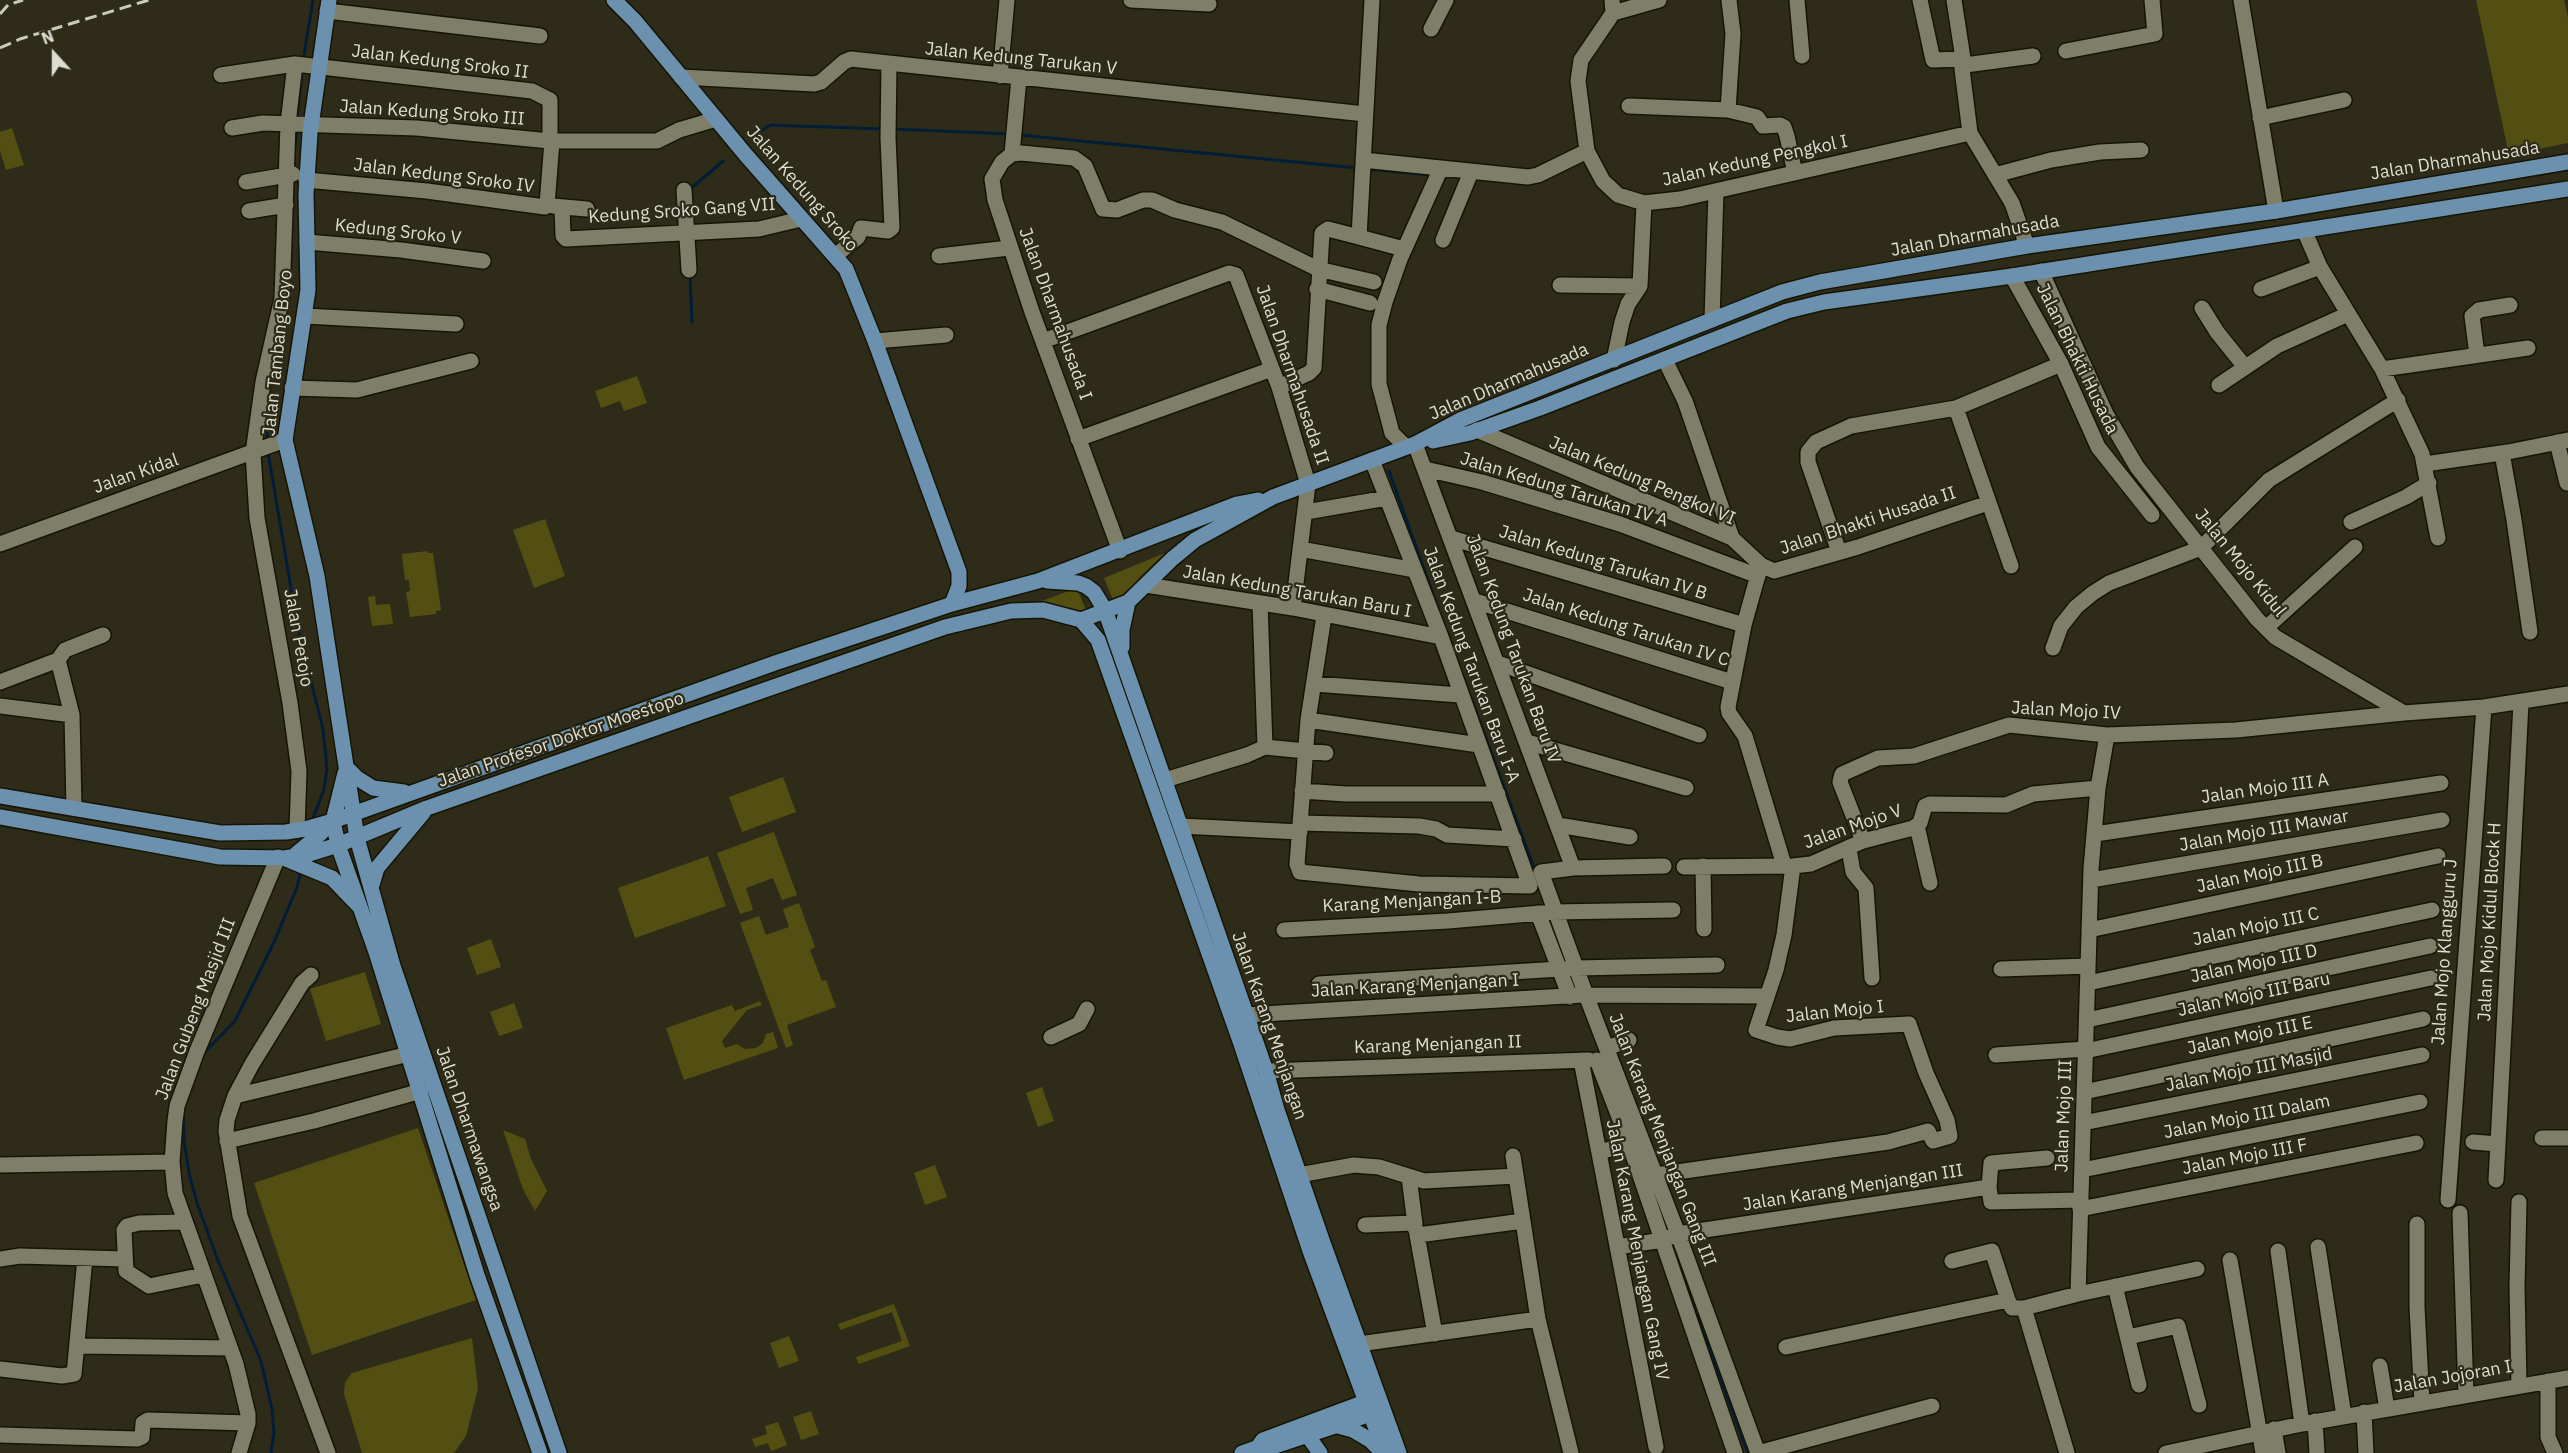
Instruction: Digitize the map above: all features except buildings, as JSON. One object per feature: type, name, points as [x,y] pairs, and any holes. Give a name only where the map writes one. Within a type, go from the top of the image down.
[{"type":"main road","name":"Jalan Kedung Sroko","points":[[614,0],[801,219],[846,268],[959,572],[959,586],[952,604]]},
{"type":"main road","name":"Jalan Tambang Boyo","points":[[328,6],[307,65],[299,125],[298,175],[308,242],[308,290],[281,442],[317,576],[353,814]]},
{"type":"main road","name":"Jalan Dharmahusada","points":[[1411,446],[1460,420],[1782,292],[1820,282],[2027,246],[2276,211],[2568,162]]},
{"type":"main road","name":"Jalan Dharmahusada","points":[[1128,603],[1195,540],[1273,497],[1411,446],[1477,430],[1663,361],[1787,311],[1824,302],[2012,276],[2568,189]]},
{"type":"main road","points":[[1925,265],[1924,277],[1930,286]]},
{"type":"main road","points":[[1902,268],[1908,279],[1904,290]]},
{"type":"main road","name":"Jalan Dharmahusada","points":[[1038,581],[1237,504],[1273,497]]},
{"type":"main road","points":[[1038,581],[1058,581],[1086,586],[1094,592],[1106,610]]},
{"type":"main road","name":"Jalan Profesor Doktor Moestopo","points":[[0,796],[220,833],[314,828],[775,663],[952,604],[1038,581]]},
{"type":"main road","points":[[1081,620],[1128,603]]},
{"type":"main road","points":[[1122,658],[1122,630],[1128,603]]},
{"type":"main road","name":"Jalan Profesor Doktor Moestopo","points":[[0,817],[220,856],[297,858],[357,838],[427,808],[945,627],[1011,611],[1042,610],[1081,620]]},
{"type":"main road","name":"Jalan Karang Menjangan","points":[[1106,610],[1266,1071],[1270,1112],[1299,1175],[1359,1344],[1384,1453]]},
{"type":"main road","name":"Jalan Karang Menjangan","points":[[1081,620],[1098,640],[1270,1112],[1310,1251],[1374,1406],[1399,1453]]},
{"type":"main road","points":[[363,910],[332,879],[297,858],[346,767],[357,778],[373,788],[408,793]]},
{"type":"main road","points":[[372,887],[377,868],[427,808]]},
{"type":"main road","name":"Jalan Dharmawangsa","points":[[353,814],[357,838],[393,966],[559,1453]]},
{"type":"main road","name":"Jalan Dharmawangsa","points":[[314,828],[338,845],[363,910],[477,1275],[540,1453]]},
{"type":"main road","points":[[477,1275],[496,1269]]},
{"type":"main road","points":[[1249,1451],[1266,1449],[1338,1426],[1374,1406]]},
{"type":"main road","points":[[1249,1451],[1263,1440],[1374,1406]]},
{"type":"main road","points":[[532,1430],[549,1424]]},
{"type":"main road","points":[[1338,1426],[1353,1430],[1370,1440],[1384,1453]]},
{"type":"main road","points":[[1308,1436],[1320,1453]]},
{"type":"street","points":[[1000,76],[1007,0]]},
{"type":"street","points":[[1131,0],[1204,3]]},
{"type":"street","points":[[1359,237],[1372,0]]},
{"type":"street","points":[[1431,29],[1446,0]]},
{"type":"street","points":[[1612,6],[1659,0]]},
{"type":"street","points":[[1728,110],[1733,34],[1729,0]]},
{"type":"street","points":[[1797,0],[1802,56]]},
{"type":"street","points":[[1920,0],[1933,60],[1963,62],[2033,56]]},
{"type":"street","points":[[1954,0],[1970,133],[2012,203],[2027,246]]},
{"type":"street","points":[[2066,51],[2156,34],[2152,0]]},
{"type":"street","points":[[2241,0],[2276,211]]},
{"type":"street","points":[[328,6],[540,36]]},
{"type":"street","name":"Jalan Kedung Pengkol I","points":[[1612,6],[1587,50],[1579,68],[1578,81],[1587,152],[1603,181],[1618,195],[1644,203],[1716,191],[1970,133]]},
{"type":"street","name":"Jalan Kedung Tarukan V","points":[[681,77],[814,84],[821,82],[849,59],[1365,114]]},
{"type":"street","points":[[835,256],[858,237],[861,228],[888,231],[892,228],[888,138],[889,64]]},
{"type":"street","points":[[222,75],[307,65]]},
{"type":"street","name":"Jalan Petojo","points":[[307,65],[299,125],[298,175],[286,205],[282,298],[263,382],[256,452],[257,518],[290,703],[299,771],[314,828]]},
{"type":"street","name":"Jalan Kedung Sroko II","points":[[307,65],[532,91],[550,100],[551,141]]},
{"type":"street","points":[[1019,78],[1013,141],[1074,158],[1085,166],[1103,209],[1117,210],[1138,202],[1152,200],[1175,210],[1222,222],[1318,269],[1374,282]]},
{"type":"street","points":[[2260,118],[2344,100]]},
{"type":"street","points":[[1629,106],[1728,110],[1758,117],[1763,126],[1784,127],[1796,173]]},
{"type":"street","name":"Jalan Kedung Sroko III","points":[[231,128],[263,123],[417,128],[551,141],[657,141],[679,130],[716,119]]},
{"type":"street","name":"Jalan Kedung Sroko IV","points":[[246,182],[298,175],[543,207],[555,206],[551,141]]},
{"type":"street","name":"Jalan Dharmahusada I","points":[[1013,141],[992,179],[994,200],[1009,248],[1120,551]]},
{"type":"street","points":[[1995,175],[2051,160],[2100,152],[2141,150]]},
{"type":"street","points":[[1363,166],[1442,168],[1518,177],[1535,176],[1587,152]]},
{"type":"street","name":"Jalan Kedung Tarukan Baru IV","points":[[1442,168],[1400,259],[1385,302],[1379,325],[1379,384],[1392,433],[1411,446],[1425,469],[1573,868]]},
{"type":"street","points":[[1443,240],[1471,172]]},
{"type":"street","points":[[684,190],[689,234],[689,270]]},
{"type":"street","points":[[1712,320],[1716,191]]},
{"type":"street","points":[[1614,360],[1622,322],[1640,286],[1644,203]]},
{"type":"street","points":[[249,211],[286,205]]},
{"type":"street","points":[[555,206],[587,209]]},
{"type":"street","name":"Kedung Sroko Gang VII","points":[[555,206],[563,236],[566,239],[770,228],[801,219]]},
{"type":"street","points":[[1279,387],[1309,373],[1314,368],[1318,269],[1323,230],[1328,229],[1401,248]]},
{"type":"street","points":[[2304,230],[2320,267],[2382,369],[2428,463],[2433,485],[2438,538]]},
{"type":"street","name":"Kedung Sroko V","points":[[308,242],[401,250],[483,261]]},
{"type":"street","points":[[939,255],[1009,248]]},
{"type":"street","points":[[2262,289],[2320,267]]},
{"type":"street","name":"Jalan Mojo Kidul","points":[[2041,271],[2119,438],[2137,467],[2200,548],[2275,637],[2404,713]]},
{"type":"street","name":"Jalan Dharmahusada II","points":[[1043,341],[1229,273],[1238,278],[1279,387],[1308,484]]},
{"type":"street","name":"Jalan Bhakti Husada","points":[[2012,276],[2061,364],[2098,447],[2152,515]]},
{"type":"street","points":[[1560,285],[1640,286]]},
{"type":"street","points":[[1317,289],[1370,303]]},
{"type":"street","points":[[2477,355],[2472,316],[2479,310],[2511,305]]},
{"type":"street","points":[[2202,308],[2217,332],[2245,367]]},
{"type":"street","points":[[2218,386],[2277,346],[2348,314]]},
{"type":"street","points":[[305,316],[456,324]]},
{"type":"street","points":[[875,341],[946,335]]},
{"type":"street","points":[[1651,345],[1686,401],[1732,538]]},
{"type":"street","points":[[2382,369],[2528,348]]},
{"type":"street","points":[[292,388],[352,390],[471,361]]},
{"type":"street","points":[[1839,552],[1808,462],[1810,447],[1827,435],[1851,426],[1956,408],[2061,364]]},
{"type":"street","points":[[1078,439],[1272,369]]},
{"type":"street","points":[[2053,648],[2061,626],[2076,607],[2093,592],[2109,583],[2200,548],[2269,480],[2398,400]]},
{"type":"street","points":[[1956,408],[2011,566]]},
{"type":"street","name":"Jalan Kedung Pengkol VI","points":[[1477,430],[1732,538],[1759,570]]},
{"type":"street","points":[[2428,463],[2502,453],[2562,441],[2567,483]]},
{"type":"street","name":"Jalan Kidal","points":[[0,544],[281,442]]},
{"type":"street","points":[[2502,453],[2530,632]]},
{"type":"street","name":"Jalan Kedung Tarukan Baru I-A","points":[[1372,460],[1441,637],[1460,695],[1514,839],[1533,877]]},
{"type":"street","name":"Jalan Kedung Tarukan IV A","points":[[1425,469],[1482,482],[1759,570]]},
{"type":"street","points":[[1293,608],[1308,484]]},
{"type":"street","points":[[2351,522],[2433,485]]},
{"type":"street","points":[[1306,512],[1387,498]]},
{"type":"street","name":"Jalan Bhakti Husada II","points":[[1759,570],[1779,571],[1988,503]]},
{"type":"street","name":"Jalan Kedung Tarukan IV B","points":[[1451,538],[1744,625]]},
{"type":"street","points":[[2266,628],[2355,547]]},
{"type":"street","points":[[1300,549],[1415,570]]},
{"type":"street","points":[[1759,570],[1744,625],[1728,711],[1745,736],[1789,866]]},
{"type":"street","name":"Jalan Kedung Tarukan Baru I","points":[[1146,585],[1293,608],[1324,616],[1441,637]]},
{"type":"street","name":"Jalan Kedung Tarukan IV C","points":[[1475,601],[1732,682]]},
{"type":"street","points":[[1260,603],[1265,747]]},
{"type":"street","points":[[1324,616],[1308,720],[1302,791],[1297,864],[1303,874],[1419,884],[1511,887],[1533,877],[1573,868],[1664,866]]},
{"type":"street","points":[[0,682],[58,660],[65,650],[103,635]]},
{"type":"street","points":[[58,660],[72,716],[74,807]]},
{"type":"street","points":[[1498,663],[1699,735]]},
{"type":"street","points":[[1314,684],[1460,695]]},
{"type":"street","points":[[2404,713],[2522,703],[2568,694]]},
{"type":"street","points":[[2375,716],[2380,699]]},
{"type":"street","name":"Jalan Mojo Kidul Block H","points":[[2496,1180],[2522,703]]},
{"type":"street","points":[[0,706],[72,716]]},
{"type":"street","name":"Jalan Mojo Klangguru J","points":[[2448,1200],[2484,707]]},
{"type":"street","name":"Jalan Mojo IV","points":[[1863,841],[1839,779],[1842,774],[1878,758],[1914,756],[2015,724],[2107,735],[2236,730],[2404,713]]},
{"type":"street","points":[[1308,720],[1479,744]]},
{"type":"street","name":"Jalan Mojo III","points":[[2078,1294],[2091,880],[2098,788],[2107,735]]},
{"type":"street","points":[[1527,742],[1686,788]]},
{"type":"street","points":[[1165,780],[1247,755],[1265,747],[1306,749],[1326,753]]},
{"type":"street","name":"Jalan Mojo III A","points":[[2095,834],[2441,783]]},
{"type":"street","name":"Jalan Mojo V","points":[[1684,867],[1789,866],[1818,862],[1863,841],[1917,826],[1925,806],[1930,804],[2006,805],[2033,794],[2098,788]]},
{"type":"street","points":[[1302,791],[1346,794],[1498,794]]},
{"type":"street","name":"Jalan Mojo III Mawar","points":[[2091,880],[2442,820]]},
{"type":"street","points":[[1558,825],[1630,837]]},
{"type":"street","points":[[1180,826],[1419,826],[1447,835],[1514,839]]},
{"type":"street","points":[[1917,826],[1930,883]]},
{"type":"street","points":[[1848,849],[1853,872],[1866,888],[1872,978]]},
{"type":"street","name":"Jalan Mojo III B","points":[[2089,930],[2438,856]]},
{"type":"street","name":"Jalan Gubeng Masjid III","points":[[239,1453],[248,1423],[247,1406],[230,1348],[175,1192],[172,1162],[177,1106],[197,1051],[297,858]]},
{"type":"street","points":[[1703,866],[1704,929]]},
{"type":"street","name":"Jalan Mojo I","points":[[1656,1175],[1888,1142],[1928,1131],[1933,1141],[1950,1136],[1947,1120],[1926,1073],[1909,1024],[1841,1028],[1796,1038],[1777,1037],[1758,1032],[1756,1029],[1776,970],[1784,935],[1789,866]]},
{"type":"street","points":[[1533,877],[1548,912]]},
{"type":"street","name":"Karang Menjangan I-B","points":[[1284,930],[1448,921],[1548,912],[1673,910]]},
{"type":"street","name":"Jalan Mojo III C","points":[[2088,983],[2432,910]]},
{"type":"street","name":"Jalan Karang Menjangan Gang III","points":[[1548,912],[1578,996],[1656,1175],[1670,1237],[1740,1440],[1758,1453]]},
{"type":"street","name":"Jalan Mojo III D","points":[[2087,1020],[2430,946]]},
{"type":"street","points":[[1319,984],[1568,969],[1717,965]]},
{"type":"street","points":[[2001,969],[2088,966]]},
{"type":"street","points":[[311,975],[302,983],[235,1096],[227,1120],[227,1141],[240,1215],[328,1453]]},
{"type":"street","name":"Jalan Mojo III Baru","points":[[1996,1054],[2086,1050],[2431,978]]},
{"type":"street","name":"Jalan Karang Menjangan I","points":[[1246,1015],[1578,996],[1766,996]]},
{"type":"street","points":[[1051,1037],[1079,1024],[1087,1009]]},
{"type":"street","name":"Jalan Mojo III E","points":[[2084,1092],[2423,1019]]},
{"type":"street","name":"Karang Menjangan II","points":[[1266,1071],[1606,1059],[1629,1040]]},
{"type":"street","points":[[235,1096],[409,1054]]},
{"type":"street","name":"Jalan Mojo III Masjid","points":[[2083,1123],[2422,1055]]},
{"type":"street","points":[[1606,1059],[1629,1144],[1670,1237]]},
{"type":"street","name":"Jalan Karang Menjangan Gang IV","points":[[1581,1060],[1656,1447]]},
{"type":"street","points":[[227,1141],[314,1121],[421,1091]]},
{"type":"street","name":"Jalan Mojo III Dalam","points":[[2082,1170],[2420,1102]]},
{"type":"street","points":[[2542,1138],[2568,1138]]},
{"type":"street","points":[[2473,1142],[2499,1144]]},
{"type":"street","name":"Jalan Mojo III F","points":[[1989,1187],[1992,1203],[2080,1205],[2416,1143]]},
{"type":"street","points":[[1599,1152],[1629,1144]]},
{"type":"street","points":[[1513,1156],[1538,1319],[1571,1453]]},
{"type":"street","name":"Jalan Karang Menjangan III","points":[[1617,1247],[1989,1187],[1989,1166],[1993,1162],[2047,1158]]},
{"type":"street","points":[[0,1165],[172,1162]]},
{"type":"street","points":[[1299,1175],[1354,1165],[1379,1167],[1409,1177],[1432,1181],[1516,1176]]},
{"type":"street","points":[[1409,1177],[1435,1334]]},
{"type":"street","points":[[2519,1202],[2517,1286],[2519,1386]]},
{"type":"street","points":[[2460,1213],[2466,1395]]},
{"type":"street","points":[[1365,1226],[1416,1229],[1523,1221]]},
{"type":"street","points":[[185,1222],[139,1223],[127,1226],[124,1230],[127,1273],[146,1286],[203,1275]]},
{"type":"street","points":[[2418,1224],[2417,1307],[2422,1403]]},
{"type":"street","points":[[2318,1247],[2344,1416]]},
{"type":"street","points":[[1952,1261],[1992,1251],[2012,1308],[2024,1308],[2197,1269]]},
{"type":"street","points":[[2278,1251],[2309,1423],[2317,1453]]},
{"type":"street","points":[[0,1259],[20,1256],[125,1259]]},
{"type":"street","points":[[0,1369],[72,1376],[75,1372],[78,1346],[85,1258]]},
{"type":"street","points":[[2230,1260],[2262,1453]]},
{"type":"street","points":[[2115,1286],[2139,1384]]},
{"type":"street","points":[[1786,1347],[2008,1300]]},
{"type":"street","points":[[2024,1308],[2067,1453]]},
{"type":"street","points":[[1359,1344],[1538,1319]]},
{"type":"street","points":[[2128,1338],[2178,1326],[2199,1405]]},
{"type":"street","points":[[1704,1336],[1740,1440]]},
{"type":"street","points":[[78,1346],[230,1348]]},
{"type":"street","points":[[2380,1365],[2387,1409]]},
{"type":"street","name":"Jalan Jojoran I","points":[[2166,1453],[2364,1412],[2568,1378]]},
{"type":"street","points":[[2547,1381],[2548,1437],[2555,1453]]},
{"type":"street","points":[[1758,1453],[1932,1406]]},
{"type":"street","points":[[2364,1412],[2366,1453]]},
{"type":"street","points":[[0,1435],[48,1446],[140,1438],[143,1423],[148,1420],[248,1423]]},
{"type":"street","points":[[2274,1429],[2278,1453]]},
{"type":"shaded area","points":[[2476,0],[2564,0],[2568,17],[2568,143],[2509,155]]},
{"type":"shaded area","points":[[12,128],[24,165],[6,170],[0,151],[0,132]]},
{"type":"shaded area","points":[[637,376],[647,403],[624,411],[620,401],[601,408],[595,391]]},
{"type":"shaded area","points":[[545,519],[565,576],[534,588],[513,530]]},
{"type":"shaded area","points":[[428,551],[428,553],[433,553],[441,610],[436,611],[436,614],[410,617],[406,592],[410,591],[409,580],[405,580],[402,554]]},
{"type":"shaded area","points":[[1165,553],[1140,577],[1126,600],[1115,605],[1104,578]]},
{"type":"shaded area","points":[[1077,588],[1088,615],[1039,602]]},
{"type":"shaded area","points":[[375,596],[376,605],[390,604],[393,624],[372,626],[368,597]]},
{"type":"shaded area","points":[[783,777],[796,812],[742,832],[729,797]]},
{"type":"shaded area","points":[[774,832],[797,895],[782,900],[773,878],[746,888],[753,910],[740,914],[717,853]]},
{"type":"shaded area","points":[[708,856],[726,906],[635,938],[618,888]]},
{"type":"shaded area","points":[[799,903],[815,947],[810,950],[822,981],[826,980],[836,1007],[787,1025],[793,1045],[786,1048],[740,923],[759,916],[766,935],[789,927],[783,909]]},
{"type":"shaded area","points":[[491,939],[501,967],[477,975],[467,948]]},
{"type":"shaded area","points":[[365,972],[381,1024],[326,1041],[310,989]]},
{"type":"shaded area","points":[[760,1001],[762,1005],[747,1010],[722,1041],[725,1048],[737,1044],[745,1049],[756,1048],[763,1043],[766,1034],[773,1032],[778,1048],[684,1080],[666,1028],[732,1005],[735,1011]]},
{"type":"shaded area","points":[[514,1003],[523,1028],[499,1036],[490,1012]]},
{"type":"shaded area","points":[[1042,1087],[1054,1121],[1038,1127],[1026,1093]]},
{"type":"shaded area","points":[[418,1128],[476,1300],[312,1355],[254,1183]]},
{"type":"shaded area","points":[[503,1130],[525,1139],[531,1159],[547,1191],[535,1211],[523,1189]]},
{"type":"shaded area","points":[[935,1165],[947,1197],[925,1205],[914,1173]]},
{"type":"shaded area","points":[[894,1304],[910,1346],[859,1364],[856,1357],[902,1341],[892,1312],[840,1330],[838,1324]]},
{"type":"shaded area","points":[[789,1336],[799,1361],[779,1368],[770,1343]]},
{"type":"shaded area","points":[[472,1338],[478,1388],[466,1436],[454,1453],[362,1453],[344,1394],[345,1382],[352,1373]]},
{"type":"shaded area","points":[[811,1411],[819,1434],[801,1440],[793,1417]]},
{"type":"shaded area","points":[[778,1422],[787,1445],[771,1451],[768,1443],[755,1447],[752,1439],[767,1434],[765,1426]]},
{"type":"waterway","points":[[303,61],[313,0]]},
{"type":"waterway","points":[[297,118],[302,71]]},
{"type":"waterway","points":[[752,137],[770,125],[884,129]]},
{"type":"waterway","points":[[294,154],[297,127]]},
{"type":"waterway","points":[[894,129],[1010,134]]},
{"type":"waterway","points":[[1020,135],[1357,168]]},
{"type":"waterway","points":[[689,190],[723,161]]},
{"type":"waterway","points":[[1366,169],[1431,175]]},
{"type":"waterway","points":[[690,276],[692,322]]},
{"type":"waterway","points":[[267,407],[267,443]]},
{"type":"waterway","points":[[268,452],[298,630],[323,729],[327,768],[324,789],[312,821]]},
{"type":"waterway","points":[[1389,471],[1438,608]]},
{"type":"waterway","points":[[1464,679],[1536,873]]},
{"type":"waterway","points":[[203,1054],[235,1021],[275,940],[297,887],[301,871]]},
{"type":"waterway","points":[[183,1110],[184,1141],[197,1203],[217,1258],[261,1361],[272,1409],[274,1432],[271,1453]]},
{"type":"waterway","points":[[1675,1254],[1748,1453]]},
{"type":"railway","points":[[0,14],[8,5],[23,0]]},
{"type":"railway","points":[[0,48],[20,39],[149,0]]}]
